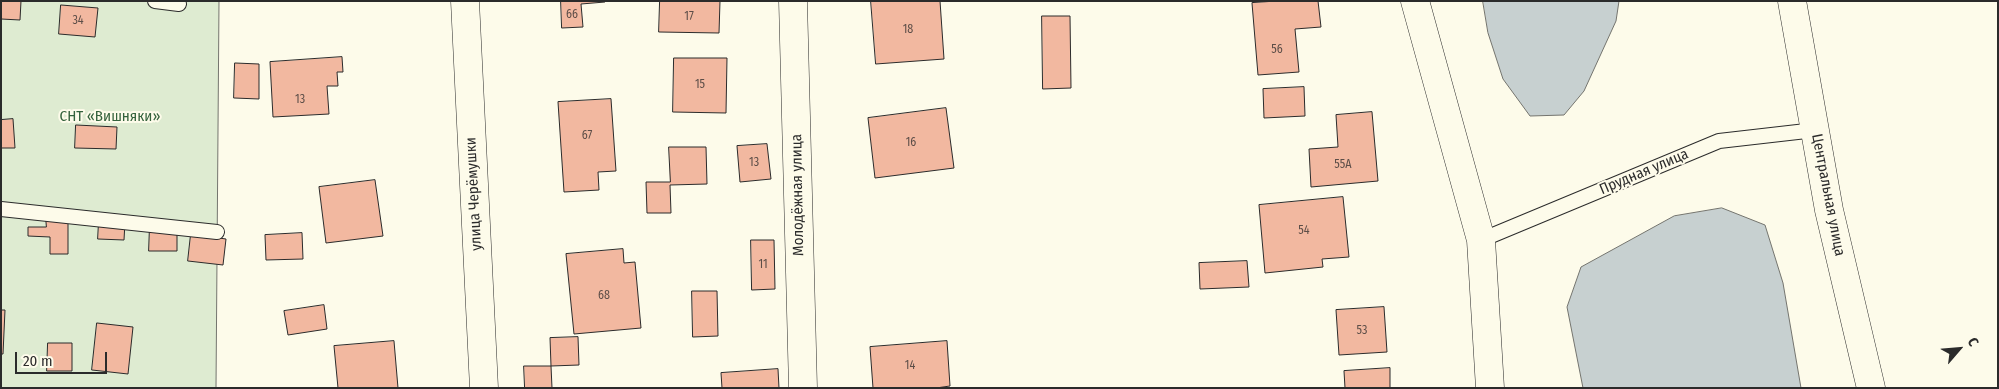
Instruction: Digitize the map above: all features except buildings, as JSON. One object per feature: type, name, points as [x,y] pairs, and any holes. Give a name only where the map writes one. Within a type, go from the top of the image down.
[{"type":"street","name":"улица Черёмушки","points":[[464,1],[484,388]]},
{"type":"street","name":"Молодёжная улица","points":[[793,1],[803,388]]},
{"type":"street","points":[[1415,1],[1481,240],[1490,388]]},
{"type":"street","name":"Центральная улица","points":[[1792,1],[1829,210],[1871,388]]},
{"type":"lane","points":[[155,1],[179,4]]},
{"type":"lane","name":"Прудная улица","points":[[1481,240],[1719,141],[1815,130]]},
{"type":"lane","points":[[1,209],[217,232]]},
{"type":"green space","name":"СНТ «Вишняки»","points":[[1,1],[219,1],[216,388],[1,388]]},
{"type":"shaded area","points":[[1483,1],[1619,1],[1616,21],[1584,91],[1564,115],[1530,116],[1503,79],[1488,33]]},
{"type":"shaded area","points":[[1722,208],[1765,225],[1783,283],[1801,388],[1583,388],[1567,307],[1581,267],[1674,216]]}]
